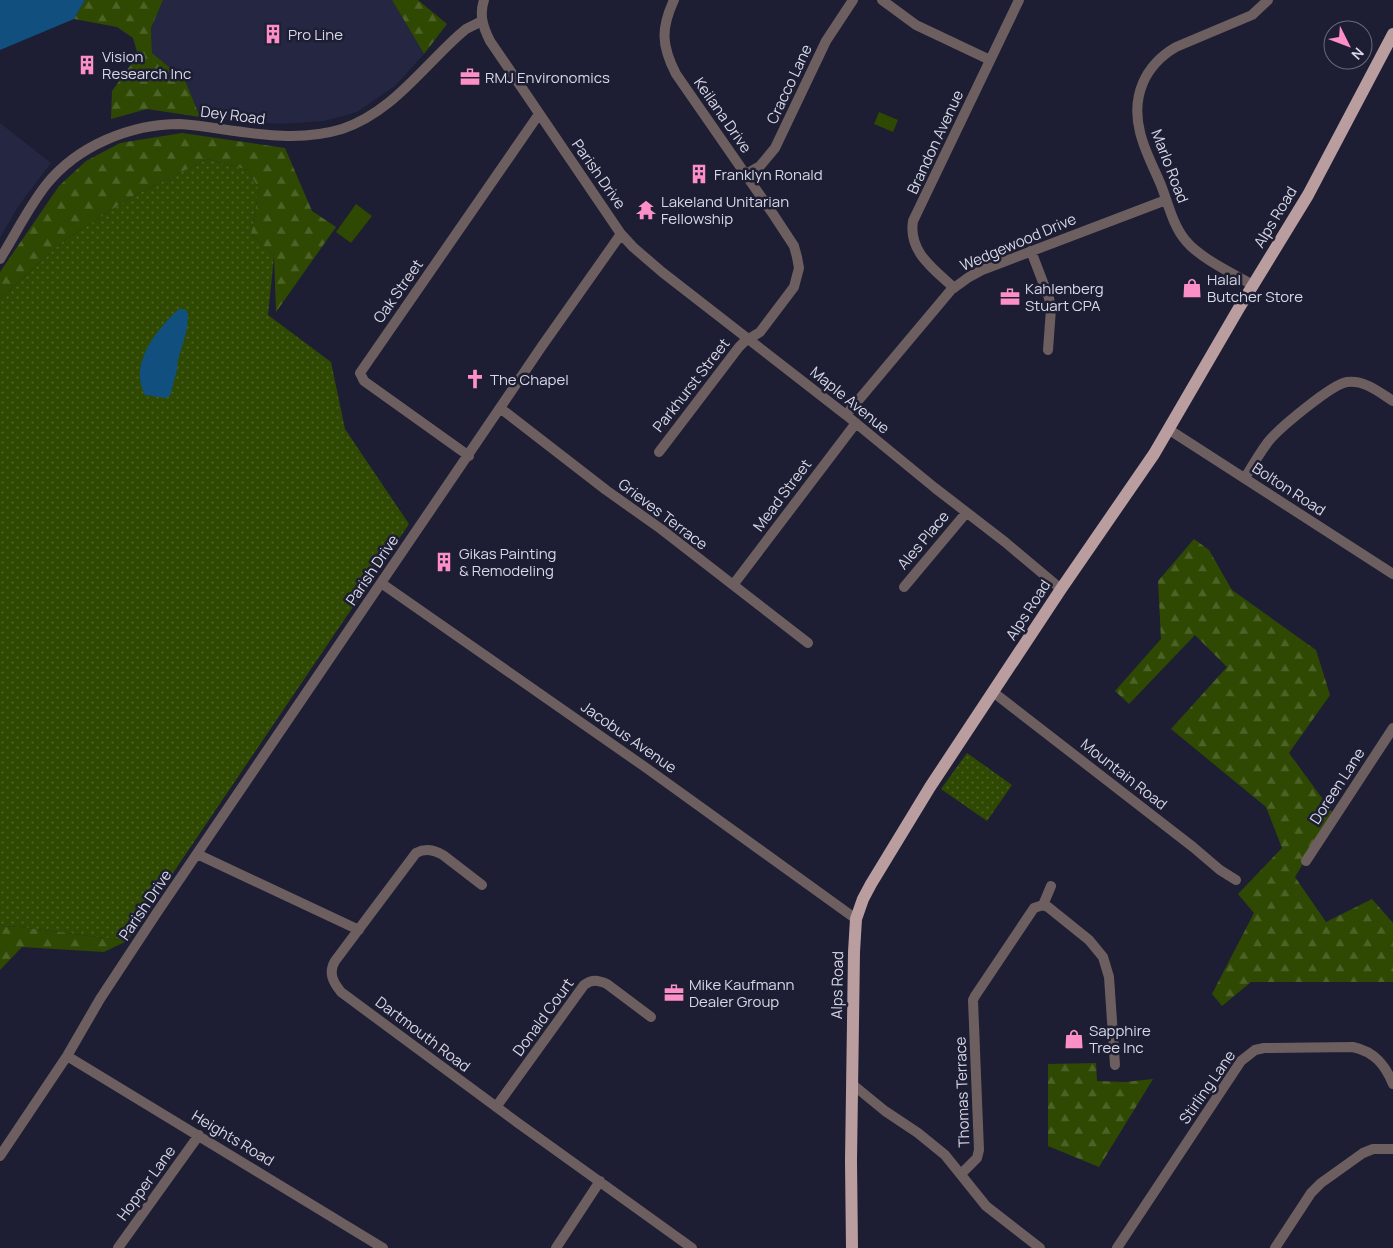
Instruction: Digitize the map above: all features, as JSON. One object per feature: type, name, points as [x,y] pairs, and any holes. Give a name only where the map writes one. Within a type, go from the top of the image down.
[{"type":"main road","name":"Alps Road","points":[[852,1248],[854,952],[856,919],[863,899],[930,787],[1061,589],[1154,454],[1308,195],[1393,34]]},
{"type":"street","name":"Parish Drive","points":[[0,1156],[66,1056],[100,999],[197,854],[500,408],[622,234],[490,41],[482,21],[481,10],[484,0]]},
{"type":"street","name":"Keilana Drive","points":[[674,0],[664,26],[664,37],[670,62],[676,74],[794,246],[799,268],[797,278],[790,292],[760,332],[750,339]]},
{"type":"street","name":"Cracco Lane","points":[[746,174],[760,166],[775,148],[826,40],[853,0]]},
{"type":"street","points":[[882,0],[916,25],[990,60]]},
{"type":"street","name":"Brandon Avenue","points":[[954,288],[921,256],[913,239],[913,221],[1018,0]]},
{"type":"street","name":"Marlo Road","points":[[1253,285],[1222,268],[1194,249],[1186,241],[1177,226],[1140,133],[1138,108],[1143,81],[1155,63],[1165,54],[1176,47],[1252,14],[1268,0]]},
{"type":"street","name":"Dey Road","points":[[0,259],[47,184],[70,161],[104,141],[136,130],[179,124],[283,136],[303,136],[342,129],[359,122],[390,102],[459,34],[466,28],[482,21]]},
{"type":"street","name":"Oak Street","points":[[468,456],[364,380],[360,373],[539,114]]},
{"type":"street","name":"Wedgewood Drive","points":[[846,415],[954,288],[969,276],[1166,200]]},
{"type":"street","name":"Maple Avenue","points":[[622,234],[633,247],[662,272],[846,415],[1061,589]]},
{"type":"street","points":[[1031,251],[1050,303],[1048,350]]},
{"type":"street","name":"Parkhurst Street","points":[[659,452],[739,347],[750,339]]},
{"type":"street","points":[[1244,478],[1277,431],[1335,386],[1349,382],[1358,382],[1374,388],[1393,401]]},
{"type":"street","name":"Grieves Terrace","points":[[500,408],[808,643]]},
{"type":"street","name":"Mead Street","points":[[732,585],[856,423]]},
{"type":"street","name":"Bolton Road","points":[[1168,429],[1393,574]]},
{"type":"street","name":"Ales Place","points":[[904,587],[966,513]]},
{"type":"street","name":"Jacobus Avenue","points":[[382,583],[645,766],[856,919]]},
{"type":"street","name":"Mountain Road","points":[[993,692],[1220,870],[1236,880]]},
{"type":"street","name":"Doreen Lane","points":[[1306,861],[1393,728]]},
{"type":"street","name":"Dartmouth Road","points":[[482,885],[436,851],[422,850],[413,855],[332,966],[335,984],[349,998],[496,1107],[692,1248]]},
{"type":"street","points":[[197,854],[359,930]]},
{"type":"street","name":"Thomas Terrace","points":[[852,1084],[885,1111],[924,1138],[944,1155],[960,1174],[977,1158],[979,1150],[975,996],[1034,908],[1043,905],[1051,886]]},
{"type":"street","points":[[1043,905],[1089,940],[1103,957],[1108,977],[1115,1065]]},
{"type":"street","name":"Donald Court","points":[[496,1107],[588,982],[600,981],[607,984],[650,1017]]},
{"type":"street","name":"Stirling Lane","points":[[1117,1248],[1247,1054],[1270,1047],[1353,1047],[1370,1053],[1378,1059],[1388,1071],[1393,1084]]},
{"type":"street","name":"Heights Road","points":[[66,1056],[383,1248]]},
{"type":"street","name":"Hopper Lane","points":[[118,1248],[199,1135]]},
{"type":"street","points":[[1275,1248],[1312,1193],[1321,1183],[1363,1152],[1373,1149],[1393,1149]]},
{"type":"street","points":[[960,1174],[986,1206],[1040,1248]]},
{"type":"street","points":[[556,1248],[600,1181]]},
{"type":"shaded area","points":[[163,0],[392,0],[424,54],[396,85],[357,112],[324,121],[278,124],[200,117],[185,80],[152,53],[151,28]]},
{"type":"shaded area","points":[[0,123],[51,163],[19,205],[0,238]]},
{"type":"green space","points":[[85,0],[163,0],[151,28],[152,53],[185,80],[200,117],[147,109],[111,119],[112,91],[138,55],[133,38],[117,27],[74,19]]},
{"type":"green space","points":[[392,0],[418,0],[447,24],[424,54]]},
{"type":"green space","points":[[879,112],[898,120],[893,132],[874,124]]},
{"type":"green space","points":[[182,133],[285,148],[312,211],[336,227],[276,312],[274,256],[251,234],[259,189],[248,170],[208,159],[133,196],[62,242],[0,299],[0,272],[59,186],[86,161],[120,143]]},
{"type":"green space","points":[[208,159],[248,170],[259,189],[251,234],[274,256],[268,315],[331,362],[345,429],[409,524],[127,941],[0,926],[0,299],[62,242],[133,196]]},
{"type":"green space","points":[[356,204],[372,216],[351,243],[336,232]]},
{"type":"green space","points":[[1194,539],[1209,550],[1232,590],[1316,650],[1330,695],[1289,753],[1333,813],[1295,877],[1326,922],[1372,899],[1393,923],[1393,982],[1251,982],[1222,1006],[1212,994],[1254,913],[1238,894],[1282,848],[1266,807],[1171,729],[1227,667],[1195,635],[1129,704],[1115,691],[1161,639],[1158,581]]},
{"type":"green space","points":[[967,753],[1012,785],[987,821],[941,789]]},
{"type":"green space","points":[[0,926],[127,941],[104,952],[22,947],[0,970]]},
{"type":"green space","points":[[1096,1063],[1097,1081],[1125,1082],[1153,1079],[1099,1167],[1048,1146],[1048,1064]]},
{"type":"water","points":[[0,0],[85,0],[74,19],[0,50]]},
{"type":"water","points":[[179,309],[185,309],[188,314],[187,329],[170,396],[165,398],[145,395],[140,371],[142,359],[154,337]]},
{"type":"place","name":"Pro Line","points":[[273,34]]},
{"type":"place","name":"Vision Research Inc","points":[[87,65]]},
{"type":"place","name":"RMJ Environomics","points":[[470,77]]},
{"type":"place","name":"Franklyn Ronald","points":[[699,174]]},
{"type":"place","name":"Lakeland Unitarian Fellowship","points":[[646,210]]},
{"type":"place","name":"Halal Butcher Store","points":[[1192,288]]},
{"type":"place","name":"Kahlenberg Stuart CPA","points":[[1010,297]]},
{"type":"place","name":"The Chapel","points":[[475,379]]},
{"type":"place","name":"Gikas Painting & Remodeling","points":[[444,562]]},
{"type":"place","name":"Mike Kaufmann Dealer Group","points":[[674,993]]},
{"type":"place","name":"Sapphire Tree Inc","points":[[1074,1039]]}]
